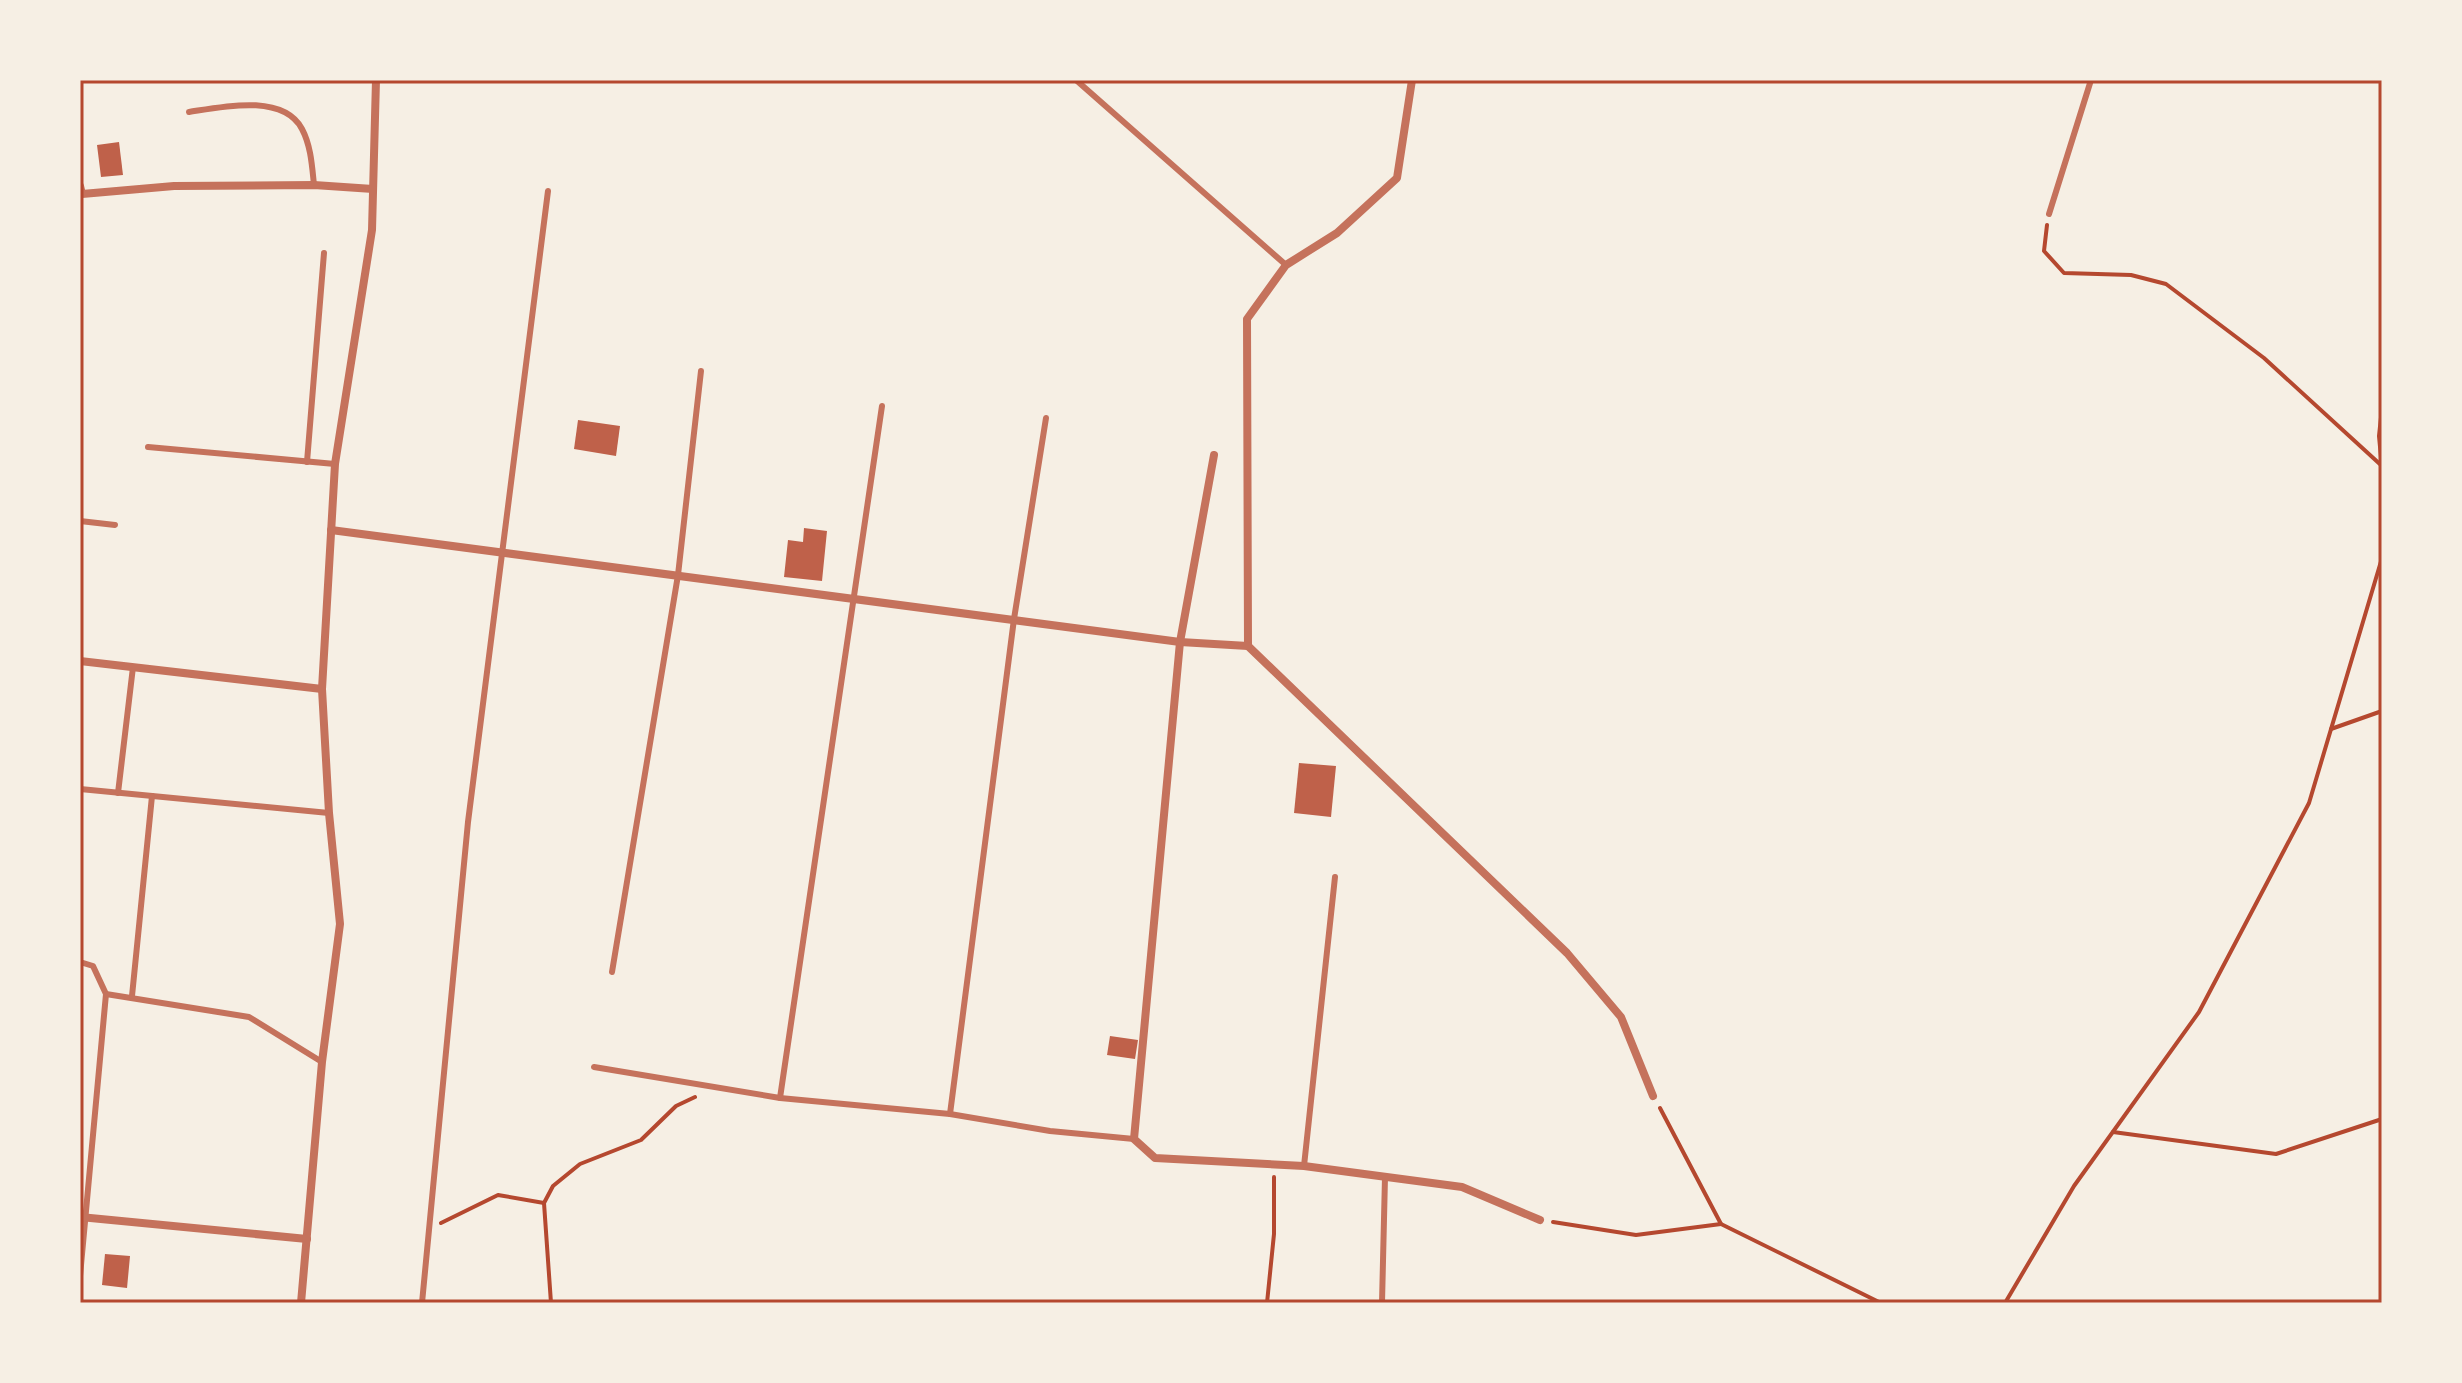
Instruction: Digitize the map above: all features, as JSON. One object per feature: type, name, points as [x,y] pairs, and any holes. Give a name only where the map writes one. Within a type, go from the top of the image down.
[{"type":"street","points":[[301,1303],[322,1062],[340,924],[329,813],[322,689],[335,464],[372,230],[376,80]]},
{"type":"street","points":[[1248,646],[1247,319],[1286,265],[1337,233],[1397,178],[1412,80]]},
{"type":"street","points":[[80,186],[82,194],[174,186],[314,185],[373,189]]},
{"type":"street","points":[[1214,455],[1180,642],[1134,1139],[1155,1158],[1304,1166],[1462,1187],[1540,1220]]},
{"type":"street","points":[[331,530],[1180,642],[1248,646],[1567,953],[1621,1017],[1653,1096]]},
{"type":"street","points":[[80,661],[322,689]]},
{"type":"street","points":[[82,1217],[307,1239]]},
{"type":"lane","points":[[1076,80],[1286,265]]},
{"type":"lane","points":[[2049,214],[2091,80]]},
{"type":"lane","points":[[189,112],[248,103],[291,115],[305,139],[314,185]]},
{"type":"lane","points":[[422,1303],[468,822],[548,191]]},
{"type":"lane","points":[[307,462],[324,253]]},
{"type":"lane","points":[[612,972],[678,575],[701,371]]},
{"type":"lane","points":[[780,1098],[882,406]]},
{"type":"lane","points":[[950,1114],[1014,619],[1046,418]]},
{"type":"lane","points":[[148,447],[335,464]]},
{"type":"lane","points":[[80,521],[115,525]]},
{"type":"lane","points":[[118,793],[133,667]]},
{"type":"lane","points":[[80,789],[329,813]]},
{"type":"lane","points":[[132,996],[152,796]]},
{"type":"lane","points":[[1304,1166],[1335,877]]},
{"type":"lane","points":[[80,962],[93,966],[106,994],[82,1217],[80,1276]]},
{"type":"lane","points":[[106,994],[249,1017],[322,1062]]},
{"type":"lane","points":[[594,1067],[780,1098],[950,1114],[1050,1131],[1134,1139]]},
{"type":"lane","points":[[1382,1303],[1385,1177]]},
{"type":"path","points":[[2049,214],[2044,251],[2064,273],[2131,275],[2166,284],[2264,358],[2382,467]]},
{"type":"path","points":[[2382,408],[2379,436],[2382,467]]},
{"type":"path","points":[[2005,1303],[2074,1186],[2199,1012],[2309,803],[2382,558]]},
{"type":"path","points":[[2331,729],[2382,711]]},
{"type":"path","points":[[551,1303],[544,1203],[553,1186],[580,1164],[641,1140],[676,1106],[715,1087]]},
{"type":"path","points":[[1653,1096],[1721,1224]]},
{"type":"path","points":[[2113,1132],[2276,1154],[2382,1119]]},
{"type":"path","points":[[1267,1303],[1274,1234],[1274,1166]]},
{"type":"path","points":[[429,1229],[498,1195],[544,1203]]},
{"type":"path","points":[[1540,1220],[1636,1235],[1721,1224],[1881,1303]]},
{"type":"building","points":[[119,142],[123,175],[101,177],[97,145]]},
{"type":"building","points":[[578,420],[620,426],[616,456],[574,449]]},
{"type":"building","points":[[804,528],[827,531],[822,581],[784,577],[788,540],[803,542]]},
{"type":"building","points":[[1299,763],[1336,766],[1331,817],[1294,813]]},
{"type":"building","points":[[1110,1036],[1138,1040],[1135,1059],[1107,1055]]},
{"type":"building","points":[[105,1254],[130,1256],[127,1288],[102,1285]]}]
